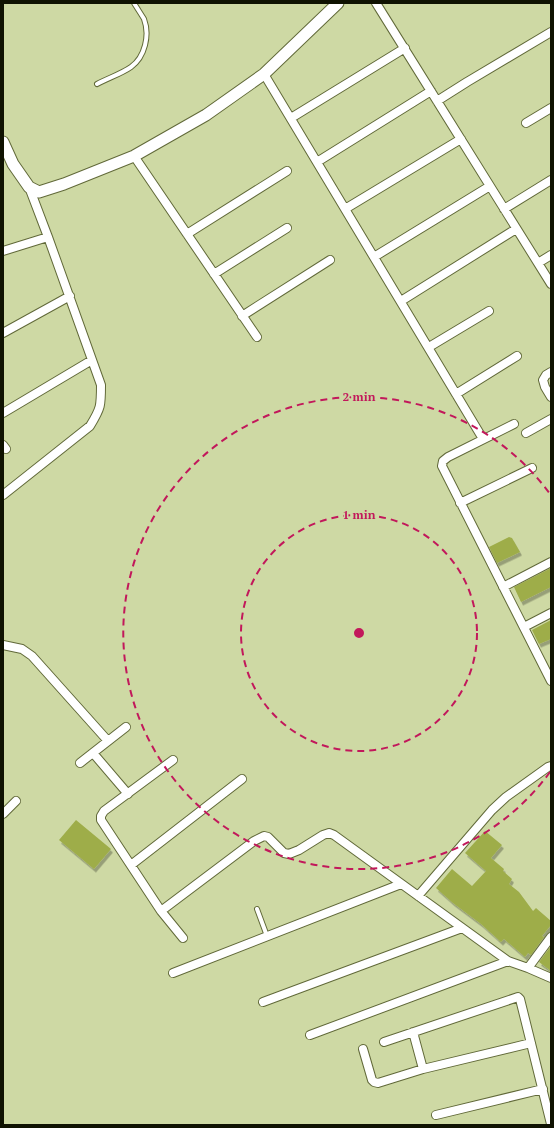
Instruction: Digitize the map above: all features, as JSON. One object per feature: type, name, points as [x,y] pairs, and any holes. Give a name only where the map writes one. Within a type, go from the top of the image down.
[{"type":"street","points":[[29,187],[39,192],[64,184],[134,156],[206,115],[264,74],[338,3]]},
{"type":"street","points":[[376,3],[551,284]]},
{"type":"street","points":[[437,101],[551,32]]},
{"type":"street","points":[[291,118],[404,48]]},
{"type":"street","points":[[264,74],[483,439]]},
{"type":"street","points":[[317,162],[431,91]]},
{"type":"street","points":[[526,123],[551,108]]},
{"type":"street","points":[[345,209],[461,139]]},
{"type":"street","points":[[3,142],[12,164],[29,187],[48,237],[100,385],[101,404],[98,413],[90,426],[3,495]]},
{"type":"street","points":[[134,156],[257,337]]},
{"type":"street","points":[[187,234],[286,171]]},
{"type":"street","points":[[504,209],[551,180]]},
{"type":"street","points":[[374,257],[490,186]]},
{"type":"street","points":[[214,274],[287,228]]},
{"type":"street","points":[[400,301],[516,228]]},
{"type":"street","points":[[3,251],[48,237]]},
{"type":"street","points":[[538,263],[551,255]]},
{"type":"street","points":[[242,316],[330,260]]},
{"type":"street","points":[[3,333],[70,296]]},
{"type":"street","points":[[429,347],[489,311]]},
{"type":"street","points":[[456,394],[517,356]]},
{"type":"street","points":[[3,412],[92,360]]},
{"type":"street","points":[[551,372],[546,375],[543,380],[551,397]]},
{"type":"street","points":[[526,433],[551,419]]},
{"type":"street","points":[[514,424],[448,457],[443,461],[442,466],[551,681]]},
{"type":"street","points":[[460,503],[532,468]]},
{"type":"street","points":[[503,587],[551,562]]},
{"type":"street","points":[[524,627],[551,613]]},
{"type":"street","points":[[3,645],[22,649],[32,656],[108,741]]},
{"type":"street","points":[[80,763],[126,727]]},
{"type":"street","points":[[93,753],[128,794]]},
{"type":"street","points":[[173,760],[104,811],[101,816],[101,820],[161,911],[183,938]]},
{"type":"street","points":[[418,896],[492,810],[506,797],[551,766]]},
{"type":"street","points":[[131,865],[242,779]]},
{"type":"street","points":[[3,814],[16,801]]},
{"type":"street","points":[[161,911],[254,841],[264,836],[268,837],[284,853],[289,854],[299,850],[322,835],[329,833],[334,835],[508,961],[551,978]]},
{"type":"street","points":[[173,973],[401,884]]},
{"type":"street","points":[[263,1002],[462,928]]},
{"type":"street","points":[[528,968],[551,937]]},
{"type":"street","points":[[310,1035],[508,961]]},
{"type":"street","points":[[384,1042],[518,997],[551,1124]]},
{"type":"street","points":[[413,1032],[423,1069]]},
{"type":"street","points":[[363,1049],[372,1080],[378,1083],[423,1069],[531,1043]]},
{"type":"street","points":[[436,1115],[543,1089]]},
{"type":"lane","points":[[97,84],[131,66],[144,50],[146,29],[144,19],[134,3]]},
{"type":"lane","points":[[257,909],[267,936]]},
{"type":"building","points":[[509,537],[512,538],[520,552],[497,563],[489,547]]},
{"type":"building","points":[[551,568],[551,587],[521,602],[514,587]]},
{"type":"building","points":[[551,620],[551,639],[539,644],[532,630]]},
{"type":"building","points":[[76,820],[111,849],[94,869],[59,840]]},
{"type":"building","points":[[485,831],[502,845],[491,858],[504,869],[503,871],[512,879],[509,884],[519,892],[533,911],[536,908],[551,921],[551,925],[542,936],[544,937],[531,955],[528,953],[525,957],[504,939],[501,942],[436,888],[452,869],[472,886],[486,871],[465,853]]},
{"type":"building","points":[[551,946],[551,971],[539,962]]}]
